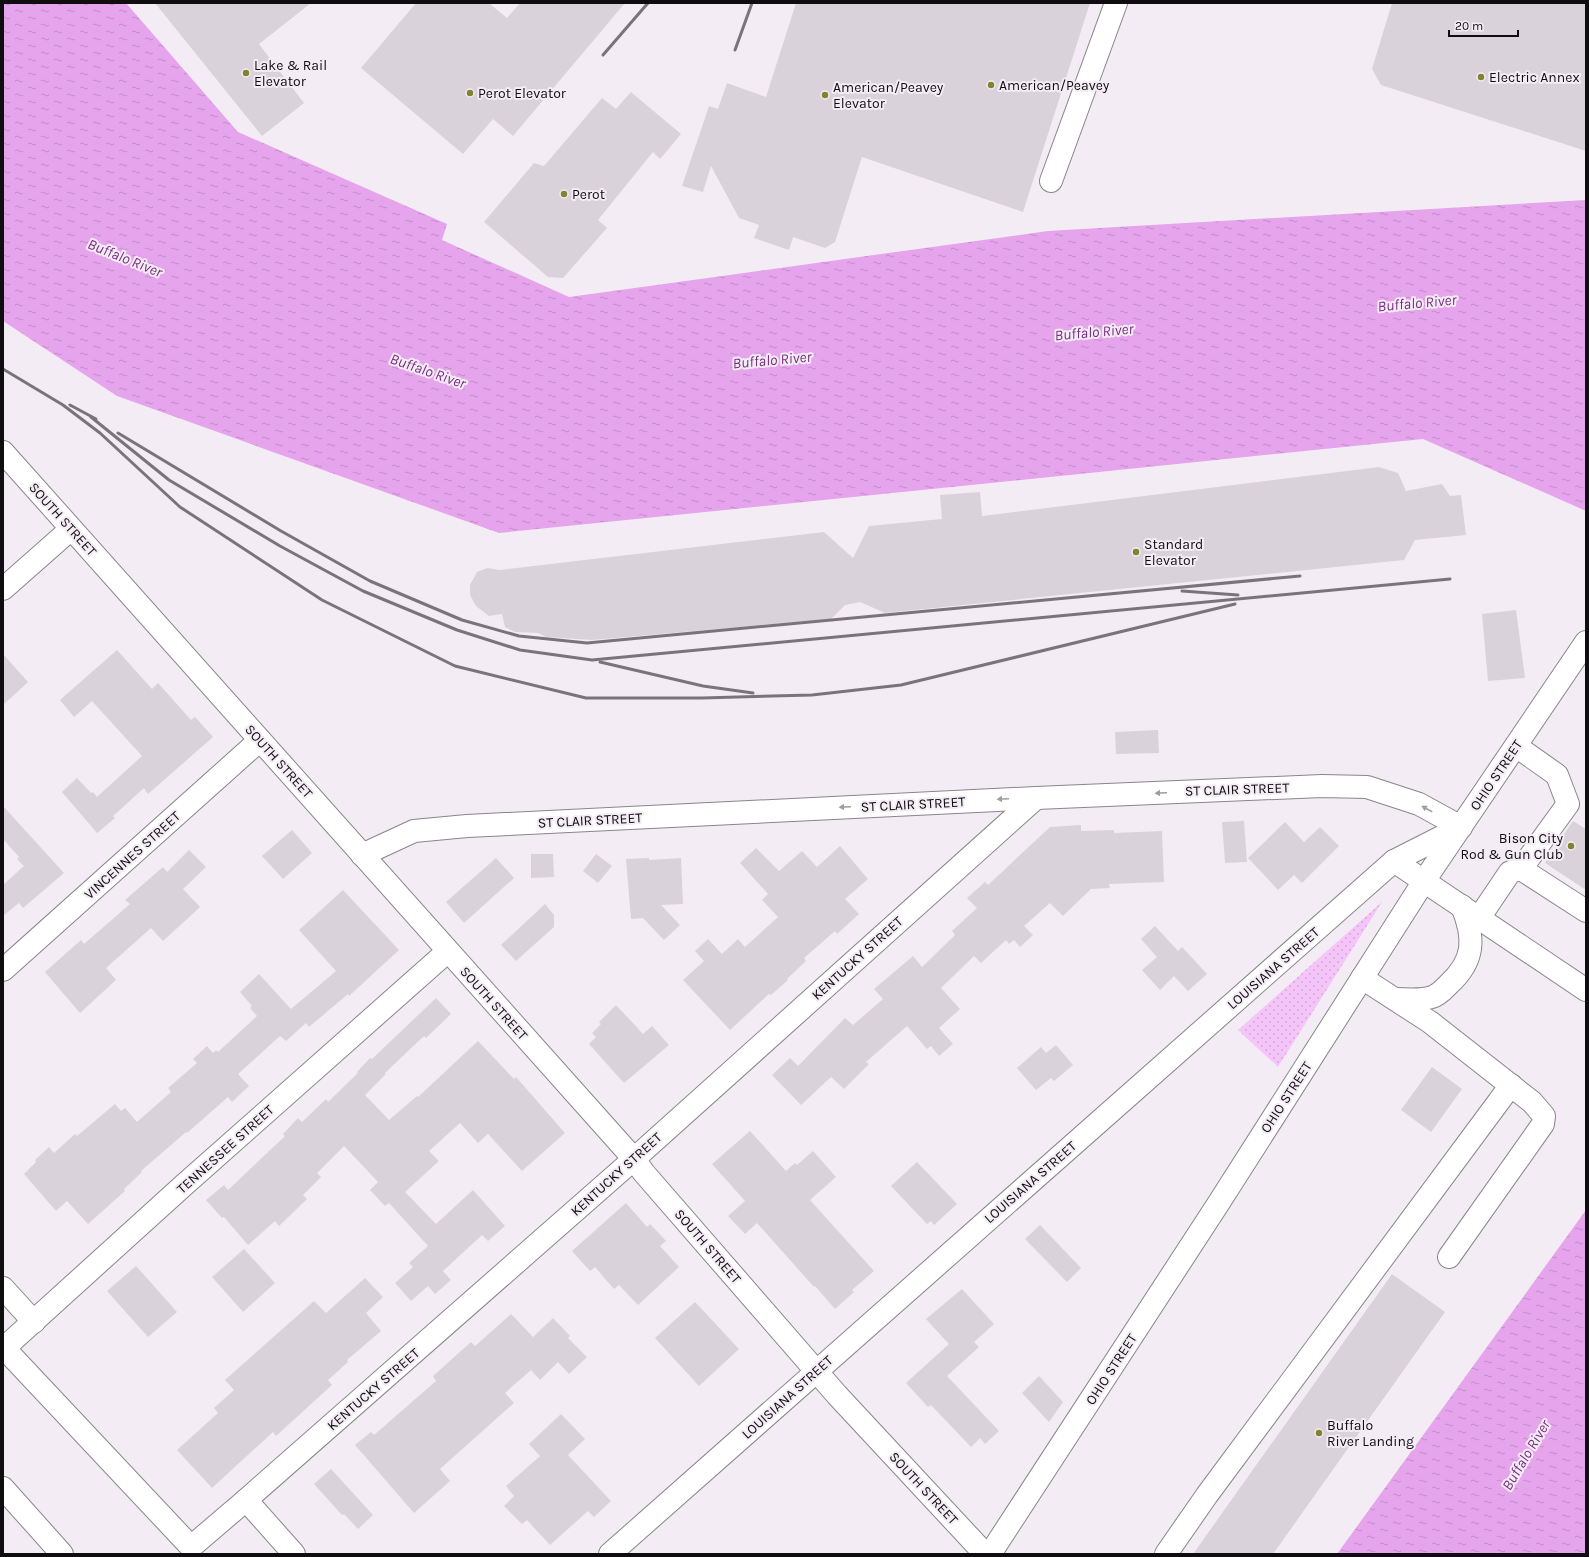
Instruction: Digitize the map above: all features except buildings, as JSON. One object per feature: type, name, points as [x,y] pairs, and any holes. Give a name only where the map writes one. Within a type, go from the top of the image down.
[{"type":"street","points":[[1051,181],[1116,3]]},
{"type":"street","name":"SOUTH STREET","points":[[3,452],[634,1159],[644,1173],[817,1371],[994,1552]]},
{"type":"street","points":[[3,589],[71,529]]},
{"type":"street","name":"OHIO STREET","points":[[994,1552],[1424,881],[1586,642]]},
{"type":"street","name":"VINCENNES STREET","points":[[3,970],[260,740]]},
{"type":"street","points":[[1395,999],[1422,999],[1433,997],[1443,990],[1464,968],[1469,953],[1472,936],[1470,912],[1510,872],[1521,869],[1568,804],[1557,775],[1516,746]]},
{"type":"street","name":"ST CLAIR STREET","points":[[362,855],[414,831],[467,826],[1036,798],[1322,786],[1368,787],[1419,804],[1461,827]]},
{"type":"street","name":"KENTUCKY STREET","points":[[4,1349],[191,1547],[634,1159],[1036,798]]},
{"type":"street","name":"LOUISIANA STREET","points":[[610,1554],[1394,861],[1461,827]]},
{"type":"street","points":[[1394,861],[1586,990]]},
{"type":"street","points":[[1521,869],[1586,911]]},
{"type":"street","name":"TENNESSEE STREET","points":[[4,1349],[190,1180],[448,951]]},
{"type":"street","points":[[1362,978],[1430,1022],[1532,1102],[1544,1116],[1543,1124],[1449,1257]]},
{"type":"street","points":[[1166,1554],[1207,1495],[1511,1085]]},
{"type":"street","points":[[3,1288],[34,1322]]},
{"type":"street","points":[[3,1488],[62,1554]]},
{"type":"street","points":[[246,1500],[294,1554]]},
{"type":"shaded area","points":[[1382,902],[1278,1067],[1238,1030]]},
{"type":"water","name":"Buffalo River","points":[[3,3],[126,3],[238,132],[447,224],[442,240],[569,297],[1048,231],[1586,200],[1586,511],[1423,439],[499,533],[117,396],[3,321]]},
{"type":"water","name":"Buffalo River","points":[[1586,1210],[1586,1554],[1337,1554]]},
{"type":"railway","points":[[603,55],[648,3]]},
{"type":"railway","points":[[735,50],[752,3]]},
{"type":"railway","points":[[3,369],[63,405],[100,433],[180,507],[322,600],[455,666],[586,698],[702,698],[812,695],[901,685],[1235,604]]},
{"type":"railway","points":[[70,405],[96,419]]},
{"type":"railway","points":[[91,417],[169,480],[280,546],[363,591],[457,630],[520,650],[592,660],[1450,579]]},
{"type":"railway","points":[[118,433],[281,531],[370,581],[462,620],[519,636],[587,643],[1300,576]]},
{"type":"railway","points":[[1182,591],[1238,595]]},
{"type":"railway","points":[[600,662],[703,686],[753,693]]},
{"type":"place","name":"Lake & Rail Elevator","points":[[246,73]]},
{"type":"place","name":"Electric Annex","points":[[1481,77]]},
{"type":"place","name":"American/Peavey","points":[[991,85]]},
{"type":"place","name":"Perot Elevator","points":[[470,93]]},
{"type":"place","name":"American/Peavey Elevator","points":[[825,95]]},
{"type":"place","name":"Perot","points":[[564,194]]},
{"type":"place","name":"Standard Elevator","points":[[1136,552]]},
{"type":"place","name":"Bison City Rod & Gun Club","points":[[1571,846]]},
{"type":"place","name":"Buffalo River Landing","points":[[1319,1433]]}]
